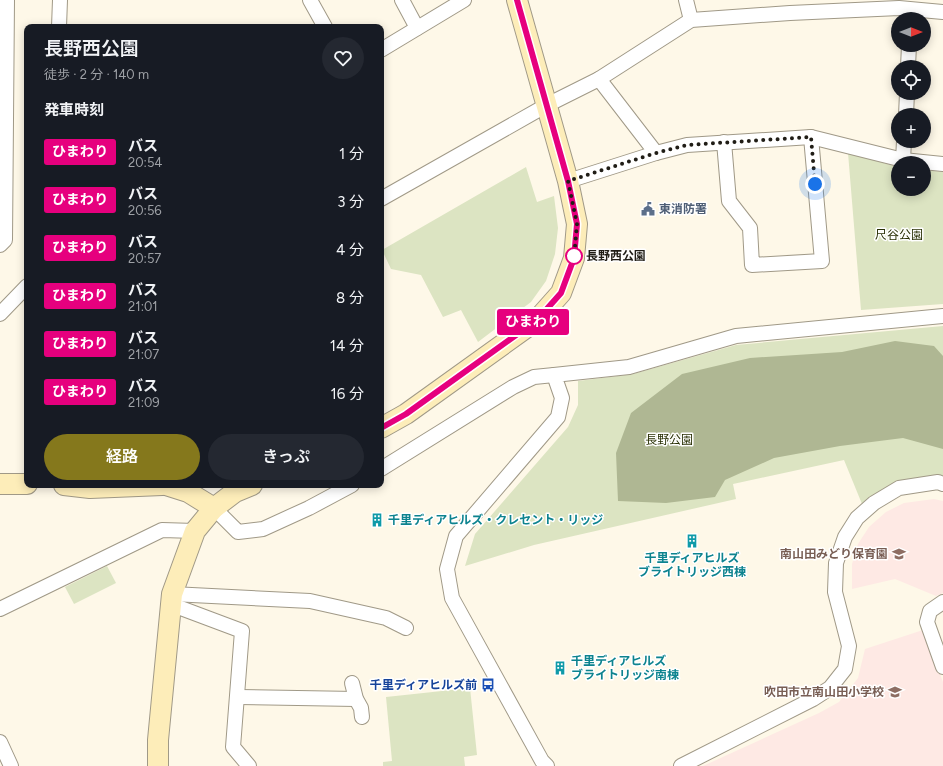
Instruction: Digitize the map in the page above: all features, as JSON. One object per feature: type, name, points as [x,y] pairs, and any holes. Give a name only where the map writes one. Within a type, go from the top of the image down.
[{"type":"street","points":[[0,245],[5,240],[3,102],[7,0]]},
{"type":"street","points":[[59,24],[60,0]]},
{"type":"street","points":[[310,0],[323,24]]},
{"type":"street","points":[[402,0],[417,28]]},
{"type":"street","points":[[384,48],[464,0]]},
{"type":"street","points":[[384,426],[406,414],[537,320],[561,293],[574,258],[577,224],[568,181],[517,0]]},
{"type":"street","points":[[686,0],[691,20]]},
{"type":"street","points":[[384,196],[547,105],[599,79],[691,20],[788,6],[898,4],[943,12]]},
{"type":"street","points":[[898,4],[905,12]]},
{"type":"street","points":[[599,79],[656,153]]},
{"type":"street","points":[[568,181],[656,153],[687,145],[724,142],[811,137],[891,157]]},
{"type":"street","points":[[724,142],[729,201],[750,228],[752,265],[822,261],[811,137]]},
{"type":"street","points":[[931,163],[943,164]]},
{"type":"street","points":[[0,314],[24,289]]},
{"type":"street","points":[[384,467],[513,388],[534,377],[629,367],[736,336],[943,316]]},
{"type":"street","points":[[547,766],[542,761],[452,598],[447,569],[456,536],[558,417],[562,398],[554,375]]},
{"type":"street","points":[[681,766],[813,699],[830,688],[845,669],[849,646],[835,592],[836,563],[845,537],[857,518],[874,503],[900,488],[938,482],[943,484]]},
{"type":"street","points":[[0,484],[24,484]]},
{"type":"street","points":[[175,488],[188,492],[214,508],[238,532],[263,529],[309,508],[346,488]]},
{"type":"street","points":[[158,766],[158,740],[171,599],[195,531],[214,508],[235,492],[245,488]]},
{"type":"street","points":[[0,609],[162,530],[195,531]]},
{"type":"street","points":[[171,599],[310,601],[386,618],[406,628]]},
{"type":"street","points":[[171,599],[242,631],[233,747],[249,766]]},
{"type":"street","points":[[943,602],[930,611],[927,622],[943,667]]},
{"type":"street","points":[[352,683],[356,699],[361,708],[362,717]]},
{"type":"street","points":[[238,697],[356,699]]},
{"type":"street","points":[[0,742],[11,766]]},
{"type":"shaded area","name":"南山田みどり保育園","points":[[934,499],[943,501],[943,593],[936,596],[895,579],[852,589],[852,564],[858,544],[869,527],[886,512],[904,503]]},
{"type":"shaded area","name":"吹田市立南山田小学校","points":[[923,630],[943,682],[943,766],[703,766],[819,713],[839,702],[858,678],[865,649]]},
{"type":"green space","name":"尺谷公園","points":[[848,153],[891,165],[891,196],[931,196],[931,171],[943,172],[943,304],[861,310]]},
{"type":"green space","name":"長野西公園","points":[[526,167],[537,202],[554,196],[558,228],[555,254],[546,281],[531,302],[478,342],[461,310],[443,317],[421,275],[391,269],[384,254],[384,249]]},
{"type":"green space","name":"長野公園","points":[[943,326],[943,478],[862,504],[844,460],[733,484],[736,499],[534,545],[465,566],[475,534],[568,427],[578,405],[578,381],[633,374],[736,345]]},
{"type":"green space","points":[[895,341],[934,346],[943,356],[943,449],[903,438],[840,446],[774,458],[725,480],[715,497],[666,503],[618,501],[616,453],[631,413],[682,374],[750,358],[842,352]]},
{"type":"green space","points":[[107,566],[116,583],[74,604],[65,587]]},
{"type":"green space","points":[[470,688],[477,755],[464,757],[465,766],[383,766],[383,762],[392,761],[386,697]]},
{"type":"bus line","name":"ひまわり","points":[[384,426],[406,414],[537,320],[561,293],[574,258],[577,224],[568,181],[517,0]]},
{"type":"place","name":"東消防署","points":[[648,209]]},
{"type":"place","name":"長野西公園","points":[[574,256]]},
{"type":"place","name":"千里ディアヒルズ・クレセント・リッジ","points":[[377,520]]},
{"type":"place","name":"千里ディアヒルズ ブライトリッジ西棟","points":[[692,541]]},
{"type":"place","name":"南山田みどり保育園","points":[[899,554]]},
{"type":"place","name":"千里ディアヒルズ ブライトリッジ南棟","points":[[560,668]]},
{"type":"place","name":"千里ディアヒルズ前","points":[[488,685]]},
{"type":"place","name":"吹田市立南山田小学校","points":[[895,692]]},
{"type":"route","points":[[574,256],[574,258],[577,224],[568,181],[656,153],[687,145],[811,137],[815,184]]}]
